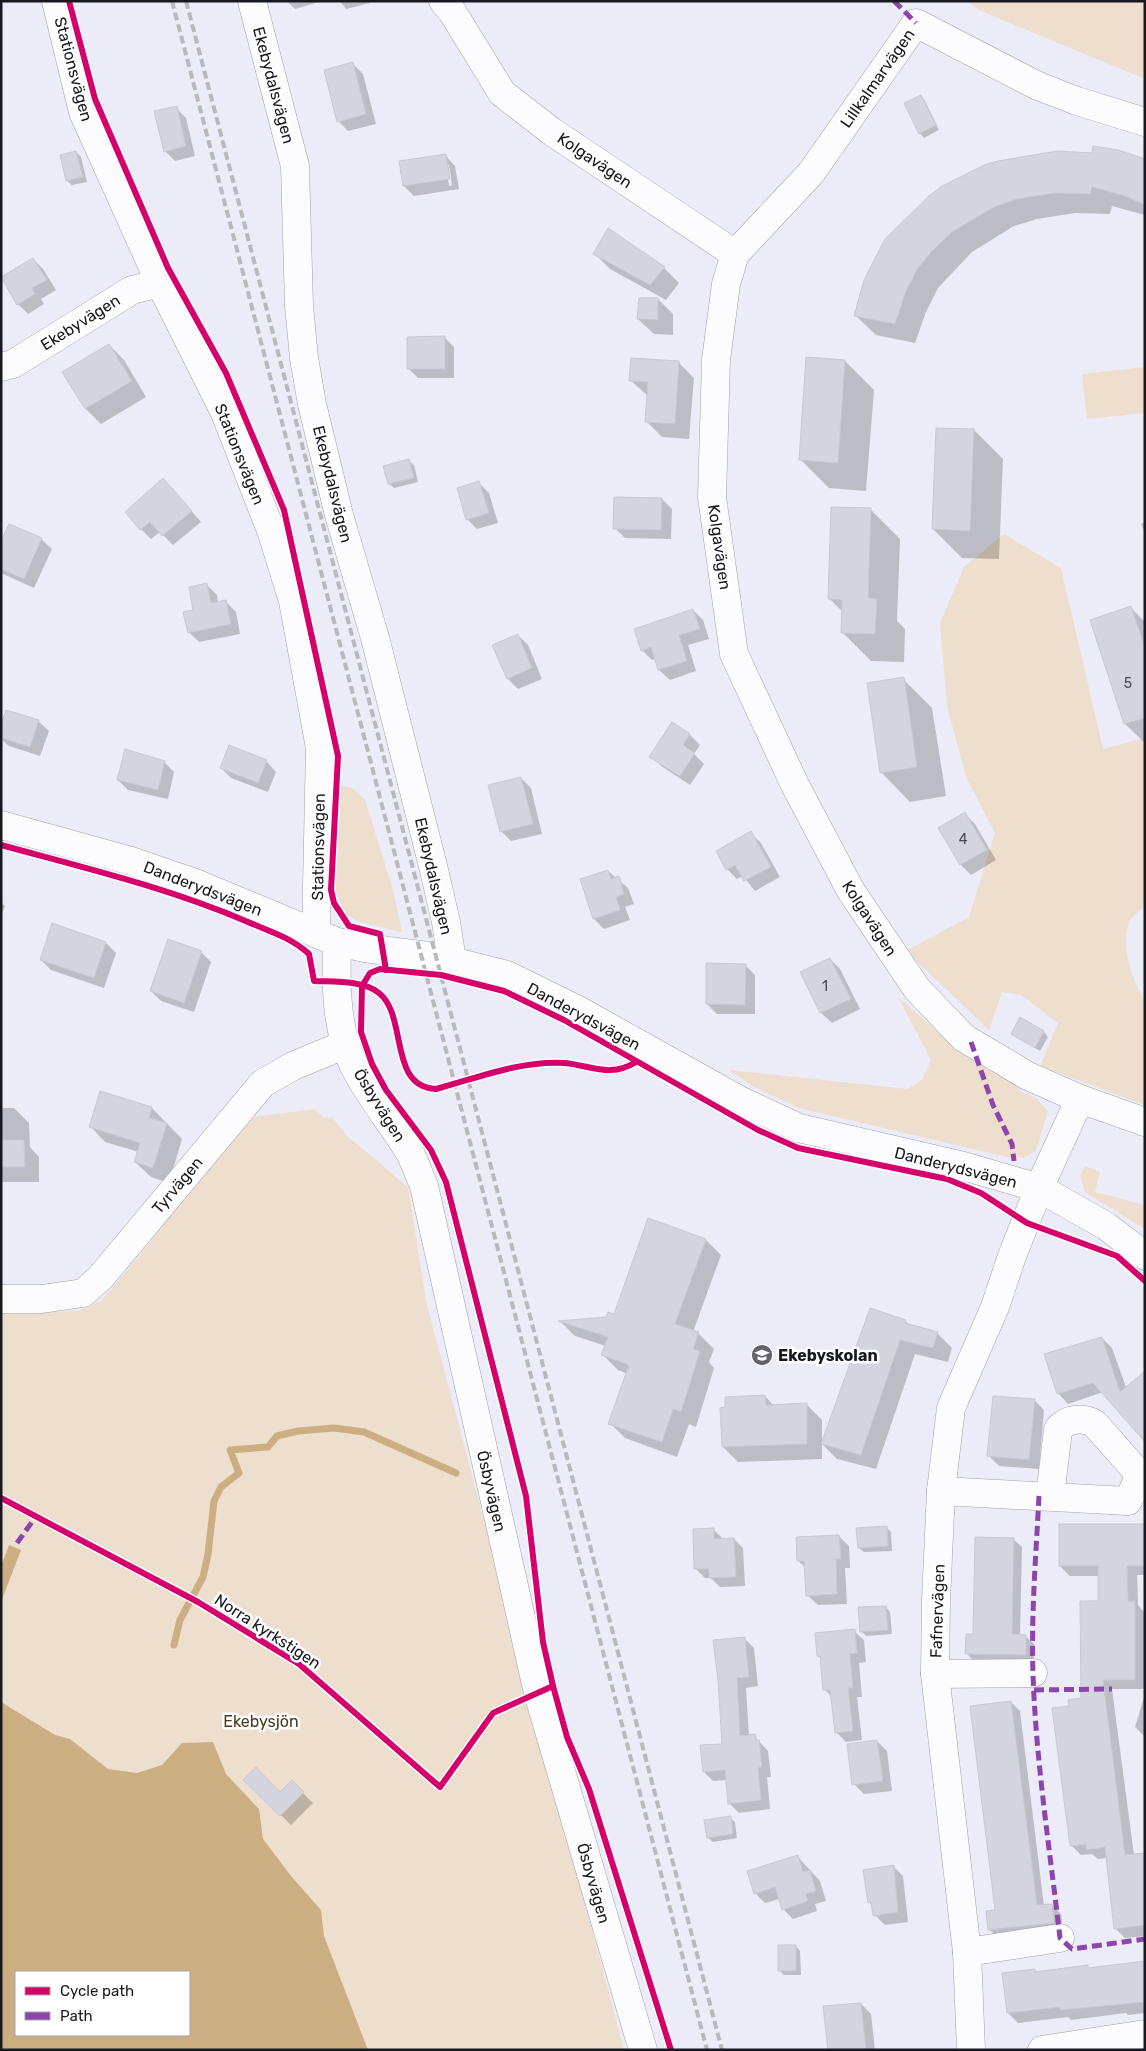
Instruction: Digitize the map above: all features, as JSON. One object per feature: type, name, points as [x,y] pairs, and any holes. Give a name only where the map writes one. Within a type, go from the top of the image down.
[{"type":"street","name":"Stationsvägen","points":[[56,1],[83,112],[160,283],[225,413],[272,533],[293,601],[320,748],[327,937]]},
{"type":"street","name":"Ekebydalsvägen","points":[[252,1],[296,166],[299,306],[304,358],[312,404],[340,516],[375,638],[428,847],[446,922],[452,961]]},
{"type":"street","name":"Kolgavägen","points":[[443,1],[454,13],[502,93],[551,131],[735,254],[726,284],[716,360],[712,497],[734,654],[795,785],[847,884],[917,989],[964,1038],[1028,1076],[1080,1099]]},
{"type":"street","name":"Lillkalmarvägen","points":[[735,254],[811,173],[916,23],[1038,86],[1145,122]]},
{"type":"street","name":"Ekebyvägen","points":[[1,367],[13,364],[132,290],[160,283]]},
{"type":"street","name":"Danderydsvägen","points":[[1,825],[121,858],[195,883],[327,937],[452,961],[507,975],[578,1010],[741,1101],[799,1128],[894,1152],[963,1166],[1039,1188],[1106,1226],[1145,1256]]},
{"type":"street","name":"Ösbyvägen","points":[[327,937],[340,1021],[355,1068],[410,1154],[424,1186],[538,1693],[643,2050]]},
{"type":"street","name":"Tyrvägen","points":[[1,1299],[42,1299],[83,1293],[100,1278],[263,1083],[293,1066],[346,1044]]},
{"type":"street","points":[[1039,1188],[1080,1099],[1145,1122]]},
{"type":"street","name":"Fafnervägen","points":[[971,2050],[967,1952],[935,1674],[941,1490],[951,1408],[995,1307],[1012,1256],[1039,1188]]},
{"type":"street","points":[[941,1490],[1050,1496]]},
{"type":"street","points":[[935,1674],[1033,1672]]},
{"type":"street","points":[[967,1952],[1060,1938]]},
{"type":"street","points":[[1042,2050],[1145,2034]]},
{"type":"green space","points":[[967,1],[1145,1],[1145,79],[979,10]]},
{"type":"green space","points":[[1145,367],[1145,413],[1087,419],[1082,374]]},
{"type":"green space","points":[[1004,534],[1061,568],[1103,749],[1145,738],[1145,905],[1131,919],[1127,928],[1126,949],[1131,972],[1145,1000],[1145,1105],[1040,1066],[1058,1023],[1021,995],[1002,992],[989,1030],[906,951],[969,917],[995,833],[966,777],[947,706],[940,623],[964,567]]},
{"type":"green space","points":[[337,785],[352,788],[365,800],[393,890],[402,932],[357,921],[345,913],[336,892]]},
{"type":"green space","points":[[898,997],[972,1059],[1022,1086],[1020,1091],[1037,1099],[1048,1111],[1036,1151],[1023,1158],[1007,1157],[799,1108],[752,1086],[729,1070],[908,1089],[922,1080],[931,1060]]},
{"type":"green space","name":"Ekebysjön","points":[[314,1109],[325,1118],[332,1117],[346,1135],[408,1187],[427,1305],[624,2050],[1,2050],[1,1314],[78,1311],[101,1301],[152,1240],[241,1119]]},
{"type":"green space","points":[[1085,1166],[1100,1172],[1095,1192],[1145,1205],[1145,1229],[1085,1192],[1080,1176]]},
{"type":"shaded area","points":[[9,1545],[21,1550],[1,1602],[1,1566]]},
{"type":"shaded area","name":"Ekebysjön","points":[[1,1702],[55,1735],[70,1739],[108,1769],[137,1773],[162,1765],[182,1743],[213,1742],[226,1774],[259,1809],[263,1839],[291,1876],[321,1910],[324,1936],[368,2050],[1,2050]]},
{"type":"building","points":[[353,62],[366,114],[337,122],[324,70]]},
{"type":"building","points":[[921,95],[936,125],[919,134],[904,103]]},
{"type":"building","points":[[177,106],[186,146],[164,152],[154,111]]},
{"type":"building","points":[[1093,146],[1118,150],[1145,159],[1145,205],[1125,196],[1092,187],[1090,194],[1054,193],[1017,199],[994,207],[952,232],[932,251],[918,268],[906,291],[895,324],[854,316],[864,280],[885,239],[929,196],[942,186],[984,165],[998,161],[1057,151],[1092,153]]},
{"type":"building","points":[[76,151],[83,177],[66,181],[60,155]]},
{"type":"building","points":[[446,154],[450,179],[403,186],[399,161]]},
{"type":"building","points":[[608,228],[665,267],[650,285],[593,254]]},
{"type":"building","points":[[33,258],[47,280],[32,288],[35,294],[17,305],[1,277]]},
{"type":"building","points":[[639,298],[658,298],[658,320],[637,319]]},
{"type":"building","points":[[445,336],[445,369],[407,369],[407,337]]},
{"type":"building","points":[[109,344],[132,381],[85,409],[62,372]]},
{"type":"building","points":[[806,357],[845,360],[838,463],[799,460]]},
{"type":"building","points":[[631,358],[679,361],[675,424],[645,422],[648,382],[629,381]]},
{"type":"building","points":[[936,428],[974,429],[970,531],[932,529]]},
{"type":"building","points":[[409,459],[414,478],[388,484],[383,466]]},
{"type":"building","points":[[163,478],[192,511],[162,536],[150,522],[140,530],[125,512]]},
{"type":"building","points":[[479,481],[489,513],[466,520],[457,488]]},
{"type":"building","points":[[614,497],[662,498],[661,530],[613,529]]},
{"type":"building","points":[[831,507],[871,508],[868,598],[877,599],[875,634],[841,633],[842,600],[828,599]]},
{"type":"building","points":[[9,524],[42,538],[24,579],[1,569],[1,541]]},
{"type":"building","points":[[207,583],[211,603],[226,600],[231,624],[188,633],[183,612],[193,610],[189,587]]},
{"type":"building","points":[[1131,606],[1145,648],[1145,718],[1124,724],[1090,620]]},
{"type":"building","points":[[693,609],[700,629],[679,635],[687,661],[658,670],[651,647],[641,651],[634,629]]},
{"type":"building","points":[[518,634],[532,668],[507,679],[492,645]]},
{"type":"building","points":[[904,677],[917,767],[880,773],[867,683]]},
{"type":"building","points":[[6,710],[39,720],[30,747],[1,738],[1,725]]},
{"type":"building","points":[[672,722],[690,734],[683,745],[695,753],[680,776],[649,757]]},
{"type":"building","points":[[229,745],[267,760],[258,783],[220,768]]},
{"type":"building","points":[[125,749],[165,761],[158,790],[117,780]]},
{"type":"building","points":[[521,777],[533,824],[500,832],[488,785]]},
{"type":"building","points":[[965,812],[987,850],[960,865],[938,828]]},
{"type":"building","points":[[751,831],[771,867],[744,881],[735,865],[726,870],[716,851]]},
{"type":"building","points":[[608,870],[611,879],[619,876],[624,894],[616,897],[620,910],[593,919],[580,879]]},
{"type":"building","points":[[52,923],[106,942],[94,978],[40,960]]},
{"type":"building","points":[[168,939],[202,951],[184,1003],[150,991]]},
{"type":"building","points":[[830,958],[851,999],[820,1013],[800,972]]},
{"type":"building","points":[[706,963],[746,964],[745,1005],[706,1004]]},
{"type":"building","points":[[1020,1017],[1044,1031],[1035,1048],[1011,1034]]},
{"type":"building","points":[[100,1091],[152,1107],[149,1118],[167,1123],[153,1168],[134,1162],[140,1143],[89,1127]]},
{"type":"building","points":[[1,1140],[24,1140],[25,1167],[1,1167]]},
{"type":"building","points":[[648,1218],[706,1239],[675,1324],[699,1332],[693,1349],[700,1351],[681,1412],[673,1409],[662,1442],[608,1424],[629,1365],[601,1355],[608,1337],[558,1321],[606,1317],[608,1312],[614,1314]]},
{"type":"building","points":[[870,1308],[906,1320],[905,1323],[938,1332],[933,1348],[900,1340],[861,1455],[821,1444]]},
{"type":"building","points":[[1102,1337],[1120,1392],[1145,1371],[1145,1442],[1093,1383],[1057,1394],[1044,1354]]},
{"type":"building","points":[[765,1395],[766,1405],[807,1403],[807,1444],[722,1447],[720,1408],[725,1407],[725,1397]]},
{"type":"building","points":[[993,1396],[1035,1399],[1029,1460],[987,1456]]},
{"type":"building","points":[[1059,1524],[1145,1524],[1145,1566],[1127,1566],[1128,1601],[1135,1601],[1135,1680],[1103,1680],[1125,1855],[1145,1853],[1145,1925],[1114,1929],[1105,1847],[1086,1850],[1086,1844],[1070,1846],[1052,1708],[1069,1706],[1068,1700],[1081,1698],[1080,1601],[1098,1601],[1098,1566],[1059,1566]]},
{"type":"building","points":[[887,1526],[888,1546],[858,1548],[856,1528]]},
{"type":"building","points":[[714,1528],[714,1539],[734,1538],[736,1577],[709,1578],[709,1569],[694,1569],[693,1529]]},
{"type":"building","points":[[839,1535],[841,1559],[836,1559],[837,1594],[806,1596],[804,1561],[797,1561],[796,1537]]},
{"type":"building","points":[[975,1537],[1014,1538],[1012,1634],[1026,1635],[1026,1655],[965,1654],[966,1634],[973,1634]]},
{"type":"building","points":[[886,1606],[888,1630],[860,1632],[858,1607]]},
{"type":"building","points":[[855,1629],[857,1653],[850,1654],[853,1688],[848,1688],[853,1731],[835,1733],[830,1690],[823,1690],[820,1656],[817,1656],[815,1633]]},
{"type":"building","points":[[745,1637],[749,1677],[737,1678],[740,1736],[755,1734],[756,1740],[759,1740],[762,1767],[758,1768],[761,1800],[728,1804],[725,1770],[703,1772],[700,1745],[722,1744],[718,1680],[713,1640]]},
{"type":"building","points":[[1011,1701],[1037,1905],[1052,1904],[1054,1923],[988,1930],[986,1911],[995,1910],[970,1706]]},
{"type":"building","points":[[877,1740],[883,1781],[852,1785],[847,1744]]},
{"type":"building","points":[[256,1767],[280,1792],[292,1780],[304,1792],[280,1816],[243,1780]]},
{"type":"building","points":[[731,1816],[733,1834],[707,1838],[704,1820]]},
{"type":"building","points":[[798,1855],[803,1872],[810,1870],[816,1891],[806,1894],[808,1901],[782,1910],[775,1887],[754,1894],[747,1871]]},
{"type":"building","points":[[894,1865],[898,1912],[873,1916],[871,1902],[868,1903],[863,1870]]},
{"type":"building","points":[[778,1945],[796,1945],[796,1971],[778,1971]]},
{"type":"building","points":[[1145,1961],[1145,2002],[1060,2010],[1060,2007],[1007,2013],[1002,1973],[1035,1969],[1035,1972],[1088,1965],[1088,1968]]},
{"type":"building","points":[[861,2003],[866,2050],[828,2050],[823,2006]]},
{"type":"waterway","points":[[174,1645],[180,1620],[203,1577],[208,1554],[214,1501],[221,1487],[239,1473],[230,1450],[268,1447],[277,1436],[298,1431],[334,1428],[364,1432],[456,1473]]},
{"type":"railway","points":[[172,1],[707,2050]]},
{"type":"railway","points":[[186,1],[722,2050]]},
{"type":"marked path","points":[[894,1],[916,23]]},
{"type":"marked path","points":[[971,1042],[993,1105],[1012,1144],[1014,1161]]},
{"type":"marked path","points":[[1039,1496],[1033,1607],[1033,1674],[1040,1773],[1060,1938],[1072,1949],[1145,1939]]},
{"type":"marked path","points":[[17,1543],[37,1515]]},
{"type":"marked path","points":[[1034,1690],[1112,1689]]},
{"type":"cycle path","points":[[69,1],[95,99],[168,268],[226,373],[284,510],[338,756],[331,890],[334,903],[349,926],[380,934],[386,970]]},
{"type":"cycle path","points":[[1,845],[188,899],[288,939],[309,954],[314,981],[356,984],[379,993],[388,1004],[393,1017],[405,1064],[411,1076],[421,1085],[436,1089],[532,1064],[565,1063],[609,1070],[627,1067],[636,1062]]},
{"type":"cycle path","points":[[671,2050],[589,1789],[567,1737],[553,1686],[543,1642],[526,1496],[446,1182],[431,1150],[386,1090],[372,1064],[361,1032],[362,986],[370,973],[380,969],[441,975],[504,991],[564,1020],[758,1130],[798,1148],[947,1179],[981,1193],[1027,1223],[1117,1256],[1145,1281]]},
{"type":"cycle path","name":"Norra kyrkstigen","points":[[1,1498],[198,1602],[299,1664],[440,1787],[493,1713],[553,1686]]},
{"type":"place","name":"Ekebyskolan","points":[[762,1355]]}]
